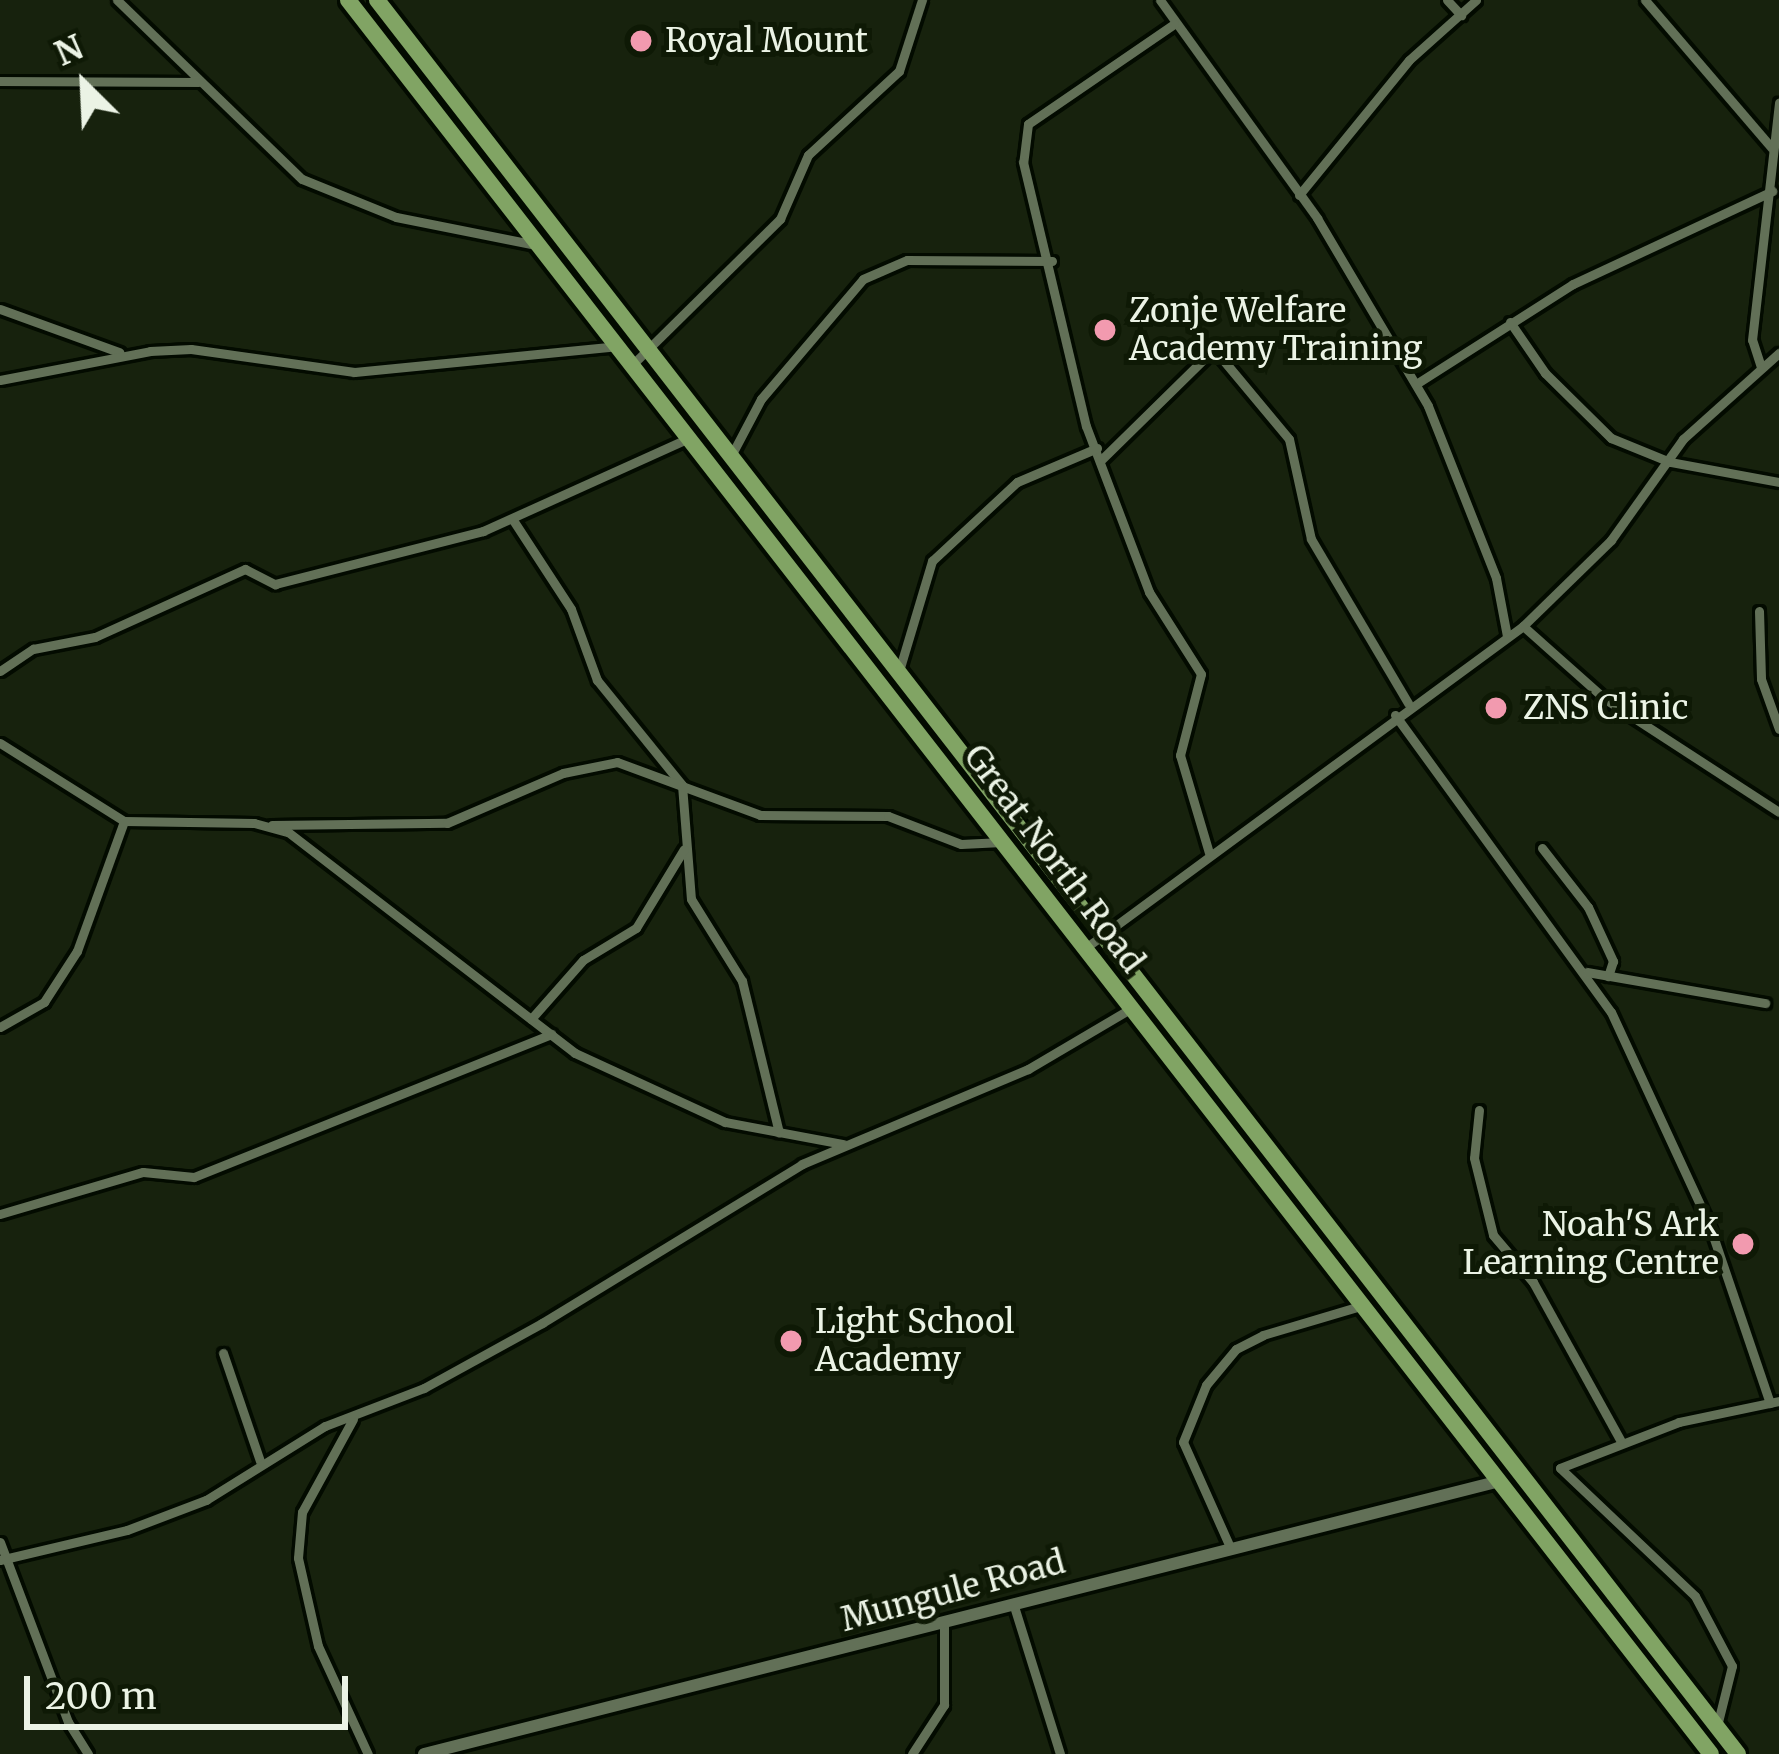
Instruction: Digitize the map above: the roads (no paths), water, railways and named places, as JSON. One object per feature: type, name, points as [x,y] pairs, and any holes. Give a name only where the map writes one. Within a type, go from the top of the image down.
[{"type":"highway","name":"Great North Road","points":[[348,0],[1711,1754]]},
{"type":"highway","name":"Great North Road","points":[[376,0],[1738,1754]]},
{"type":"street","points":[[117,0],[278,162],[329,194],[430,226],[539,245]]},
{"type":"street","points":[[632,365],[780,219],[820,142],[899,71],[922,0]]},
{"type":"street","points":[[1160,0],[1174,24],[1190,33],[1205,72],[1299,195],[1416,385],[1496,578],[1507,636]]},
{"type":"street","points":[[1447,0],[1461,15]]},
{"type":"street","points":[[1299,195],[1383,88],[1476,0]]},
{"type":"street","points":[[1646,0],[1771,147]]},
{"type":"street","points":[[1174,24],[1028,124],[1025,178],[1052,261],[1077,399],[1149,592],[1201,674],[1180,755],[1209,853]]},
{"type":"street","points":[[0,81],[198,82]]},
{"type":"street","points":[[1760,367],[1752,340],[1779,104]]},
{"type":"street","points":[[1416,385],[1510,322],[1772,191]]},
{"type":"street","points":[[731,456],[761,399],[863,279],[908,260],[1052,261]]},
{"type":"street","points":[[0,309],[121,353]]},
{"type":"street","points":[[1510,322],[1545,373],[1611,438],[1670,462],[1779,482]]},
{"type":"street","points":[[0,380],[121,353],[191,349],[354,372],[617,346]]},
{"type":"street","points":[[899,672],[932,561],[1017,482],[1099,454],[1214,350],[1289,439],[1311,538],[1408,703]]},
{"type":"street","points":[[1084,949],[1209,853],[1270,817],[1408,703],[1523,626],[1610,540],[1683,439],[1779,353]]},
{"type":"street","points":[[0,670],[32,650],[94,637],[245,569],[275,584],[398,559],[513,520],[689,438]]},
{"type":"street","points":[[513,520],[571,609],[588,665],[682,785],[685,848],[698,916],[742,981],[779,1132]]},
{"type":"street","points":[[1759,611],[1761,671],[1779,729]]},
{"type":"street","points":[[1523,626],[1605,699],[1779,812]]},
{"type":"street","points":[[1761,671],[1779,667]]},
{"type":"street","points":[[1395,715],[1587,972],[1709,1224],[1774,1402],[1622,1443],[1560,1468],[1695,1596],[1732,1666],[1717,1726]]},
{"type":"street","points":[[0,743],[124,821],[446,823],[595,764],[633,765],[760,815],[888,817],[961,844],[1002,842]]},
{"type":"street","points":[[0,1027],[44,1002],[77,951],[124,821]]},
{"type":"street","points":[[272,825],[311,845],[440,956],[550,1034],[694,1111],[843,1144]]},
{"type":"street","points":[[531,1019],[583,960],[636,928],[685,848]]},
{"type":"street","points":[[1542,848],[1588,907],[1613,961],[1608,976]]},
{"type":"street","points":[[1587,972],[1765,1003]]},
{"type":"street","points":[[5,1558],[181,1510],[260,1461],[542,1323],[843,1144],[1028,1069],[1130,1009]]},
{"type":"street","points":[[0,1214],[143,1172],[194,1178],[550,1034]]},
{"type":"street","points":[[1479,1110],[1474,1158],[1493,1235],[1533,1282],[1622,1443]]},
{"type":"street","points":[[1230,1547],[1184,1442],[1206,1384],[1236,1349],[1264,1335],[1360,1306]]},
{"type":"street","points":[[223,1353],[260,1461]]},
{"type":"street","points":[[352,1419],[302,1512],[298,1558],[318,1646],[368,1754]]},
{"type":"street","name":"Mungule Road","points":[[424,1754],[1496,1482]]},
{"type":"street","points":[[0,1542],[68,1722],[88,1754]]},
{"type":"street","points":[[1013,1603],[1060,1754]]},
{"type":"street","points":[[912,1754],[944,1706],[944,1622]]},
{"type":"place","name":"Royal Mount","points":[[641,41]]},
{"type":"place","name":"Zonje Welfare Academy Training","points":[[1105,330]]},
{"type":"place","name":"ZNS Clinic","points":[[1496,708]]},
{"type":"place","name":"Noah'S Ark Learning Centre","points":[[1743,1244]]},
{"type":"place","name":"Light School Academy","points":[[791,1341]]}]
